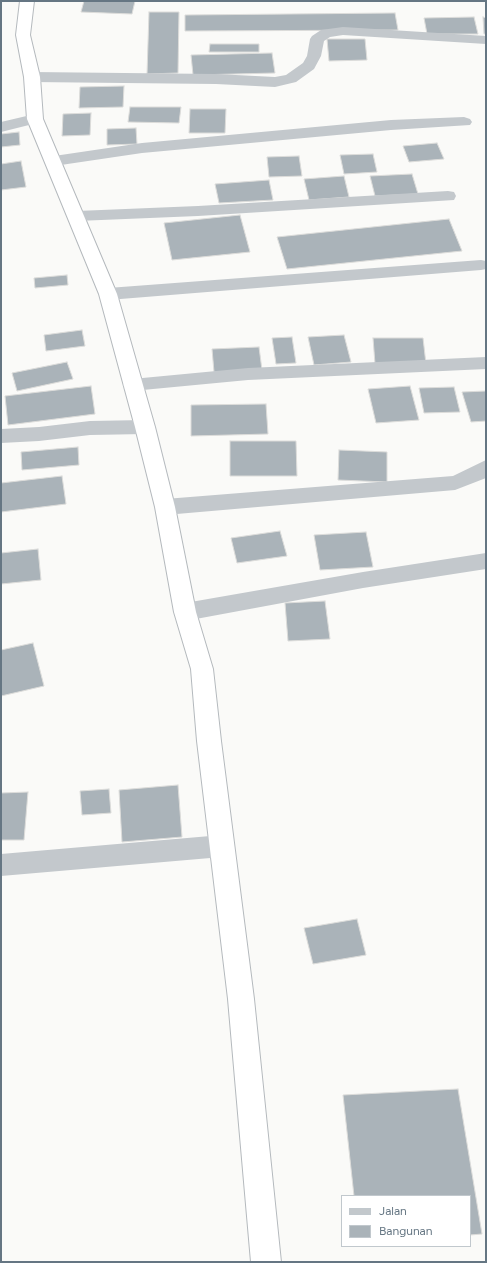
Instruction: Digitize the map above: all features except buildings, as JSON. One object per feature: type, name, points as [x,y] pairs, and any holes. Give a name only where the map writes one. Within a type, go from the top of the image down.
[{"type":"highway","points":[[27,1],[23,35],[32,78],[35,119],[77,216],[108,294],[145,427],[165,507],[185,612],[202,669],[241,999],[266,1262]]},
{"type":"street","points":[[32,78],[208,79],[275,82],[291,79],[309,66],[314,56],[317,39],[326,33],[343,31],[486,40]]},
{"type":"street","points":[[1,127],[35,119]]},
{"type":"street","points":[[54,161],[142,148],[391,126],[464,122]]},
{"type":"street","points":[[77,216],[198,211],[448,196]]},
{"type":"street","points":[[108,294],[481,266]]},
{"type":"street","points":[[132,384],[248,374],[486,363]]},
{"type":"street","points":[[1,436],[39,434],[90,428],[145,427]]},
{"type":"street","points":[[165,507],[455,483],[477,474],[486,467]]},
{"type":"street","points":[[185,612],[363,580],[486,561]]},
{"type":"street","points":[[1,864],[222,846]]}]
